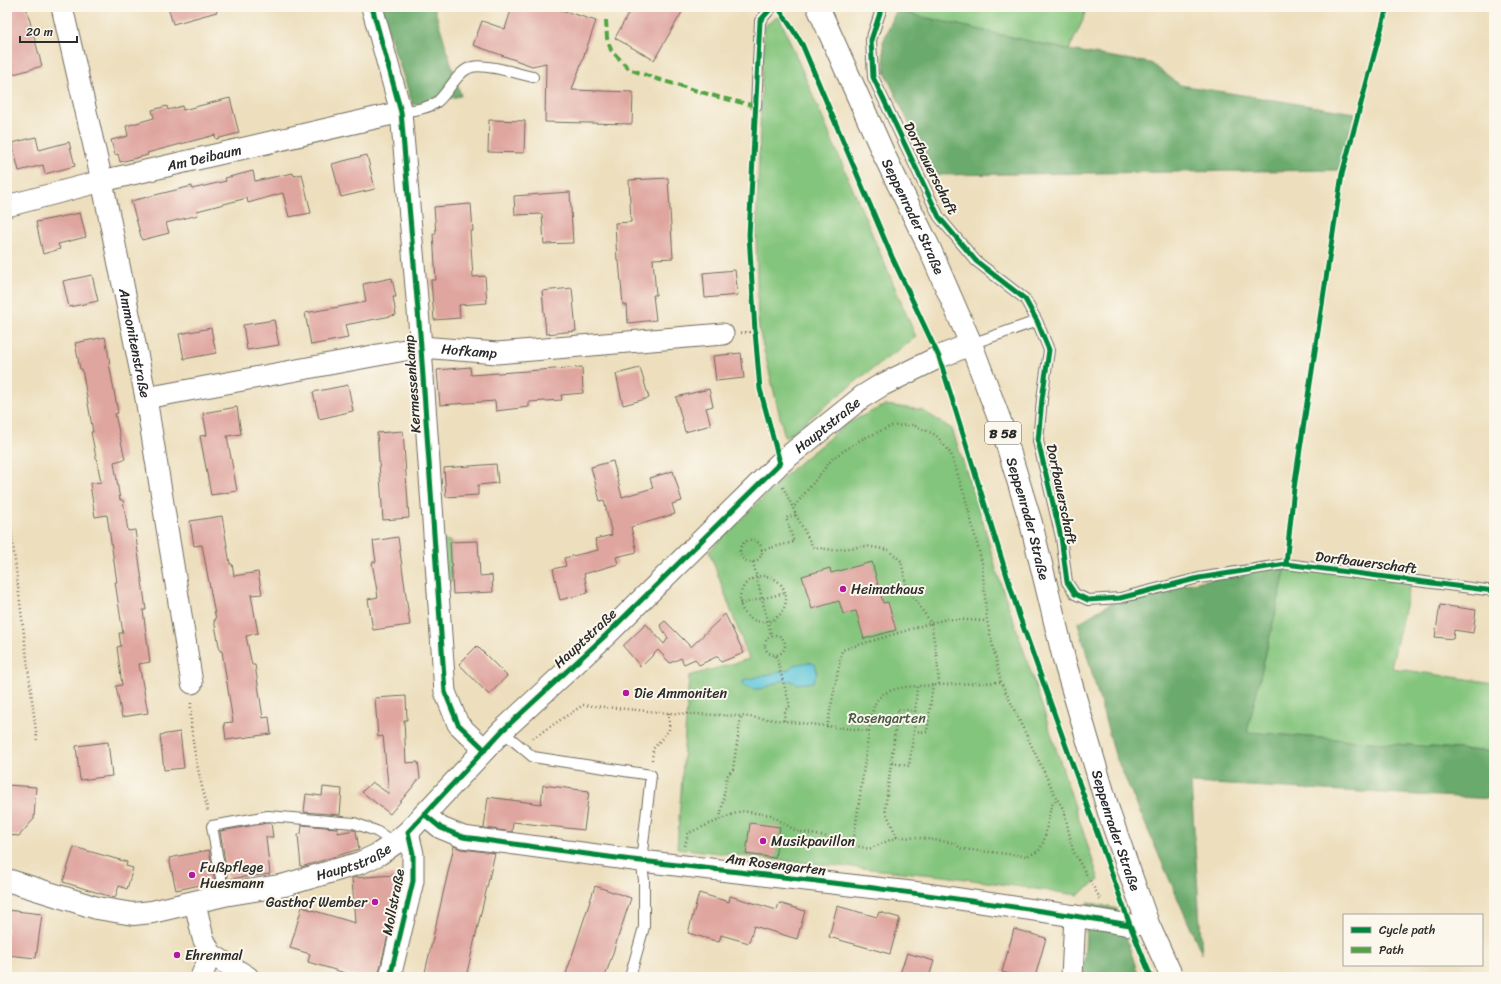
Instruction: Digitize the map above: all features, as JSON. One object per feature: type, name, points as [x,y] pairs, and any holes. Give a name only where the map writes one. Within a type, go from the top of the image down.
[{"type":"street","name":"Ammonitenstraße","points":[[62,7],[102,181],[146,398],[192,683]]},
{"type":"street","name":"Kermessenkamp","points":[[372,7],[401,112],[421,347],[445,692],[458,724],[485,750]]},
{"type":"street","name":"Seppenrader Straße","points":[[818,7],[885,157],[928,245],[971,344],[1000,421],[1031,524],[1065,662],[1110,816],[1139,924],[1172,977]]},
{"type":"street","name":"Am Deibaum","points":[[7,206],[102,181],[401,112]]},
{"type":"street","name":"Hofkamp","points":[[146,398],[421,347],[497,353],[723,334]]},
{"type":"street","name":"Hauptstraße","points":[[7,880],[97,908],[132,914],[152,912],[224,895],[285,884],[360,863],[379,854],[401,837],[502,731],[606,635],[780,463],[862,397],[887,382],[971,344]]},
{"type":"street","name":"Am Rosengarten","points":[[424,814],[441,828],[463,837],[926,894],[1106,921],[1139,924]]},
{"type":"street","name":"Mollstraße","points":[[390,977],[413,881],[413,854],[401,837]]},
{"type":"street","points":[[195,903],[203,938],[211,954],[248,977]]},
{"type":"street","points":[[1072,977],[1075,916]]},
{"type":"street","points":[[201,977],[211,954]]},
{"type":"lane","points":[[756,106],[760,21],[772,7]]},
{"type":"lane","name":"Dorfbauerschaft","points":[[882,7],[871,40],[874,77],[939,217],[976,261],[1025,299],[1037,321],[1049,350],[1038,441],[1061,537],[1067,582],[1075,594],[1088,600],[1120,598],[1199,578],[1286,564],[1494,591]]},
{"type":"lane","points":[[401,112],[422,108],[436,102],[448,91],[464,71],[471,67],[481,66],[533,77]]},
{"type":"lane","points":[[971,344],[1037,321]]},
{"type":"lane","points":[[502,731],[533,757],[651,775],[641,860],[644,880],[644,927],[630,977]]},
{"type":"lane","points":[[224,895],[212,826],[268,816],[276,816],[354,823],[376,831],[401,837]]},
{"type":"path","points":[[939,684],[931,622],[907,588],[901,561],[888,550],[867,546],[833,550],[812,547],[793,508],[833,458],[860,440],[892,426],[913,425],[936,434],[951,454],[966,497],[982,563],[987,621],[1001,682],[1057,799],[1064,810],[1073,851],[1102,903],[1106,921]]},
{"type":"path","points":[[7,505],[37,740]]},
{"type":"path","points":[[761,550],[794,542],[786,518],[796,515]]},
{"type":"path","points":[[749,540],[755,541],[760,545],[761,550],[759,558],[753,562],[742,558],[740,553],[741,547],[749,540]]},
{"type":"path","points":[[753,562],[771,635]]},
{"type":"path","points":[[764,575],[771,577],[782,586],[785,593],[786,600],[784,608],[780,614],[768,622],[758,622],[750,618],[743,612],[740,604],[739,595],[742,587],[748,580],[757,576],[764,575]]},
{"type":"path","points":[[740,604],[785,593]]},
{"type":"path","points":[[827,727],[842,650],[931,622],[947,619],[987,621]]},
{"type":"path","points":[[776,634],[780,636],[785,643],[781,654],[776,656],[765,650],[764,644],[766,639],[771,635],[776,634]]},
{"type":"path","points":[[776,656],[790,706],[785,710],[784,721]]},
{"type":"path","points":[[853,845],[874,704],[881,696],[897,688],[939,684],[1001,682]]},
{"type":"path","points":[[192,683],[190,721],[202,786],[212,826]]},
{"type":"path","points":[[914,731],[927,732],[933,685]]},
{"type":"path","points":[[892,763],[909,766],[918,686]]},
{"type":"path","points":[[522,748],[533,738],[583,705],[669,713],[741,716],[869,731]]},
{"type":"path","points":[[897,837],[885,810],[898,709],[915,711]]},
{"type":"path","points":[[651,775],[653,750],[669,730],[669,713]]},
{"type":"path","points":[[720,819],[727,776],[733,769],[741,716]]},
{"type":"path","points":[[682,864],[688,833],[741,811],[772,815],[796,831],[833,838],[869,849],[897,837],[919,838],[954,843],[961,849],[1027,856],[1039,850],[1044,841],[1051,806],[1057,799]]},
{"type":"green space","points":[[380,7],[434,7],[461,96],[413,105]]},
{"type":"green space","points":[[897,7],[1086,7],[1083,20],[1069,50],[896,11]]},
{"type":"green space","points":[[896,11],[1069,50],[1151,63],[1180,85],[1355,113],[1339,170],[933,175],[885,72],[883,42]]},
{"type":"green space","points":[[779,16],[916,337],[859,379],[785,438],[758,325],[756,232],[764,26]]},
{"type":"green space","name":"Rosengarten","points":[[885,405],[922,410],[952,429],[981,515],[998,576],[1099,880],[1078,895],[944,876],[786,861],[677,848],[689,676],[749,659],[709,551],[791,470],[846,424]]},
{"type":"green space","points":[[442,541],[450,541],[452,582],[445,582]]},
{"type":"green space","points":[[1287,564],[1411,579],[1391,668],[1494,683],[1494,752],[1247,732]]},
{"type":"green space","points":[[1287,564],[1247,732],[1494,752],[1494,799],[1191,783],[1202,954],[1115,755],[1078,623],[1121,597]]},
{"type":"green space","points":[[1088,902],[1117,909],[1139,977],[1083,977]]},
{"type":"water","points":[[809,662],[815,664],[817,673],[813,682],[797,684],[790,681],[784,681],[758,689],[751,688],[743,684],[744,680],[788,670],[793,665]]},
{"type":"building","points":[[7,7],[26,7],[42,66],[7,76]]},
{"type":"building","points":[[168,7],[216,7],[217,12],[173,24]]},
{"type":"building","points":[[512,7],[552,7],[596,21],[572,90],[633,92],[632,124],[545,122],[546,63],[532,66],[473,45],[482,21],[505,29]]},
{"type":"building","points":[[632,7],[685,7],[654,60],[615,38]]},
{"type":"building","points":[[230,98],[239,133],[216,139],[215,135],[147,153],[148,155],[120,162],[118,154],[115,155],[111,140],[128,136],[126,126],[154,118],[152,110],[167,106],[168,110],[182,106],[183,110]]},
{"type":"building","points":[[489,120],[525,121],[524,153],[488,152]]},
{"type":"building","points":[[36,137],[39,150],[69,142],[75,166],[45,174],[43,165],[19,171],[12,143]]},
{"type":"building","points":[[367,155],[375,189],[341,197],[332,164]]},
{"type":"building","points":[[253,171],[255,181],[293,173],[294,176],[302,174],[311,213],[289,217],[283,193],[248,203],[247,198],[197,211],[198,215],[166,223],[169,233],[142,240],[131,201],[192,186],[192,189],[226,181],[225,178]]},
{"type":"building","points":[[668,178],[673,258],[653,259],[656,295],[653,295],[656,320],[628,323],[627,305],[623,305],[619,261],[617,261],[615,223],[631,222],[629,180]]},
{"type":"building","points":[[570,192],[573,243],[544,244],[542,214],[515,215],[514,196]]},
{"type":"building","points":[[471,204],[473,231],[470,231],[473,277],[485,276],[487,303],[459,305],[460,318],[434,320],[431,280],[436,280],[433,234],[436,234],[434,207]]},
{"type":"building","points":[[80,213],[86,237],[58,244],[60,249],[43,254],[36,222]]},
{"type":"building","points":[[735,270],[738,295],[705,298],[703,273]]},
{"type":"building","points":[[92,275],[98,301],[69,307],[63,281]]},
{"type":"building","points":[[392,278],[396,297],[393,297],[396,315],[345,325],[348,338],[311,345],[305,313],[366,302],[363,284]]},
{"type":"building","points":[[572,288],[576,331],[546,334],[542,291]]},
{"type":"building","points":[[274,320],[279,345],[247,350],[243,325]]},
{"type":"building","points":[[211,328],[216,353],[184,359],[179,334]]},
{"type":"building","points":[[105,337],[118,413],[115,414],[125,459],[114,462],[120,500],[123,500],[128,531],[135,530],[146,610],[143,610],[150,662],[139,664],[148,713],[122,717],[116,686],[122,685],[117,647],[121,646],[119,633],[123,633],[115,582],[117,582],[107,515],[95,517],[90,484],[101,482],[91,432],[93,432],[82,369],[80,369],[75,343]]},
{"type":"building","points":[[741,353],[744,378],[716,381],[713,356]]},
{"type":"building","points":[[470,367],[471,375],[582,367],[583,393],[561,395],[562,400],[529,402],[529,407],[496,411],[495,401],[440,405],[437,370]]},
{"type":"building","points":[[640,368],[649,398],[623,405],[616,374]]},
{"type":"building","points":[[348,385],[353,411],[319,419],[313,392]]},
{"type":"building","points":[[709,389],[713,406],[706,408],[711,425],[685,432],[676,397]]},
{"type":"building","points":[[237,407],[241,434],[227,436],[237,491],[211,495],[200,436],[207,435],[203,413]]},
{"type":"building","points":[[403,431],[409,518],[383,520],[377,433]]},
{"type":"building","points":[[613,461],[622,497],[653,488],[650,478],[673,471],[682,501],[672,504],[675,514],[631,527],[637,552],[616,557],[618,564],[584,574],[588,593],[560,600],[553,569],[566,566],[564,558],[598,550],[595,539],[612,535],[604,500],[600,501],[591,467]]},
{"type":"building","points":[[496,464],[498,483],[478,485],[478,495],[446,497],[444,468]]},
{"type":"building","points":[[222,516],[230,564],[232,564],[234,576],[258,572],[262,594],[251,595],[258,633],[246,636],[252,665],[255,665],[263,718],[269,717],[271,734],[226,740],[224,723],[233,722],[222,651],[220,651],[214,620],[216,620],[202,545],[194,546],[190,521]]},
{"type":"building","points":[[398,537],[410,625],[373,630],[368,599],[378,597],[372,562],[376,562],[373,541]]},
{"type":"building","points":[[478,541],[480,576],[492,575],[493,592],[453,594],[450,542]]},
{"type":"building","name":"Heimathaus","points":[[872,562],[883,603],[888,602],[896,630],[864,639],[856,611],[843,614],[839,601],[812,609],[802,576],[830,568],[831,573]]},
{"type":"building","points":[[1440,605],[1476,610],[1473,633],[1454,630],[1453,639],[1435,637]]},
{"type":"building","points":[[725,614],[744,653],[721,662],[718,656],[699,665],[695,659],[684,664],[681,658],[670,663],[658,650],[641,667],[623,646],[646,624],[664,644],[668,638],[660,625],[665,621],[691,647]]},
{"type":"building","points":[[477,646],[507,676],[489,695],[459,664]]},
{"type":"building","points":[[406,696],[407,720],[404,720],[406,763],[418,762],[420,778],[390,814],[362,792],[372,782],[389,794],[383,736],[378,737],[375,698]]},
{"type":"building","points":[[180,732],[184,768],[164,770],[160,735]]},
{"type":"building","points":[[108,742],[112,776],[80,780],[76,746]]},
{"type":"building","points":[[7,785],[36,787],[34,819],[19,836],[7,835]]},
{"type":"building","points":[[543,785],[589,791],[584,830],[513,822],[512,832],[484,828],[488,797],[541,804]]},
{"type":"building","points":[[323,787],[342,789],[340,815],[304,812],[306,794],[322,796]]},
{"type":"building","points":[[271,823],[273,837],[266,837],[270,874],[228,879],[220,831]]},
{"type":"building","name":"Musikpavillon","points":[[750,823],[780,827],[775,858],[746,854]]},
{"type":"building","points":[[302,825],[338,828],[338,833],[354,830],[356,831],[359,849],[301,867],[298,835],[301,834]]},
{"type":"building","points":[[454,846],[461,849],[495,853],[466,977],[424,977]]},
{"type":"building","points":[[74,847],[127,862],[126,866],[133,868],[127,889],[119,886],[115,898],[63,882]]},
{"type":"building","points":[[209,850],[215,882],[176,890],[169,858]]},
{"type":"building","points":[[394,875],[396,901],[378,977],[359,977],[308,962],[310,954],[290,948],[302,907],[355,923],[352,878]]},
{"type":"building","points":[[595,886],[631,898],[605,977],[565,977]]},
{"type":"building","points":[[699,893],[729,902],[730,896],[777,910],[779,903],[805,911],[797,939],[754,926],[749,943],[721,935],[719,942],[688,933]]},
{"type":"building","points":[[837,906],[877,917],[879,912],[900,918],[890,954],[829,937]]},
{"type":"building","points":[[7,910],[42,914],[36,958],[7,955]]},
{"type":"building","points":[[1014,929],[1046,938],[1035,977],[1019,977],[1002,972]]},
{"type":"building","points":[[907,953],[934,961],[929,977],[899,977]]},
{"type":"marked path","points":[[606,20],[607,38],[611,50],[629,69],[718,97],[756,106],[756,108]]},
{"type":"cycle path","points":[[372,7],[401,112],[420,334],[445,692],[458,724],[485,750]]},
{"type":"cycle path","points":[[390,977],[413,881],[413,854],[408,832],[502,731],[606,635],[780,463],[760,389],[749,235],[760,21],[772,7]]},
{"type":"cycle path","points":[[778,7],[802,44],[892,257],[939,357],[1020,618],[1130,925],[1151,977]]},
{"type":"cycle path","points":[[882,7],[871,40],[873,77],[939,217],[976,261],[1025,299],[1037,321],[1049,350],[1038,441],[1061,537],[1067,582],[1075,594],[1088,600],[1120,598],[1199,578],[1286,564],[1494,591]]},
{"type":"cycle path","points":[[1286,564],[1294,488],[1342,174],[1387,7]]},
{"type":"cycle path","points":[[424,814],[441,828],[463,837],[619,858],[947,898],[1130,925]]},
{"type":"place","name":"Heimathaus","points":[[843,589]]},
{"type":"place","name":"Die Ammoniten","points":[[626,693]]},
{"type":"place","name":"Musikpavillon","points":[[763,841]]},
{"type":"place","name":"Fußpflege Huesmann","points":[[192,875]]},
{"type":"place","name":"Gasthof Wember","points":[[375,902]]},
{"type":"place","name":"Ehrenmal","points":[[177,955]]}]
